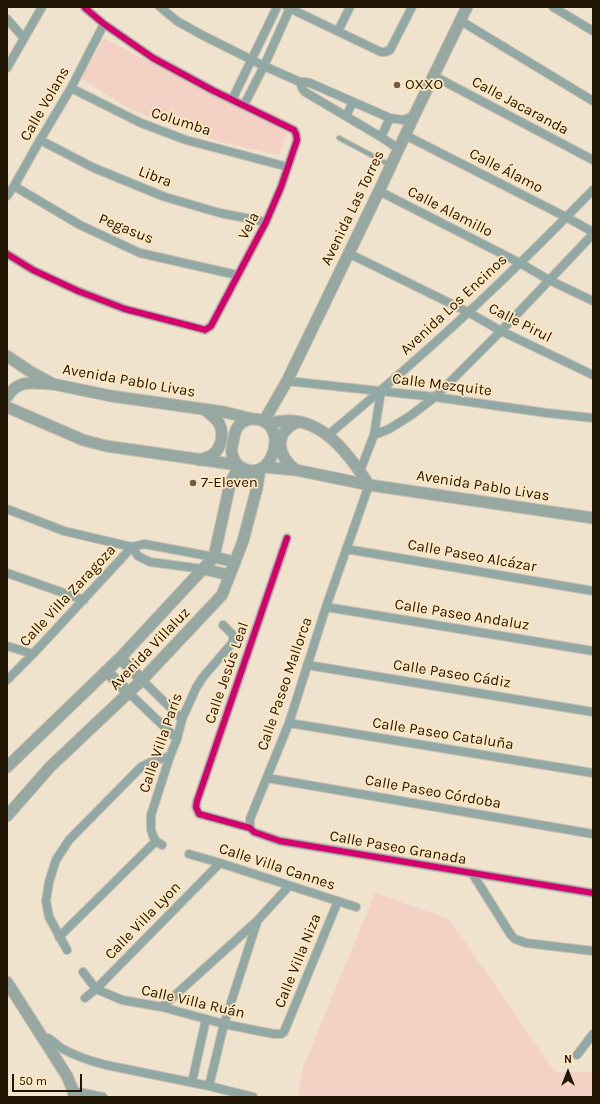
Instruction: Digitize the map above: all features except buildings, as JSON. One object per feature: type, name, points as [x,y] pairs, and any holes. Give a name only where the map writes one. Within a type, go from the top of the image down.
[{"type":"street","points":[[7,68],[42,7]]},
{"type":"street","points":[[160,7],[189,28],[264,66],[300,82],[310,83],[390,118],[403,120],[414,116]]},
{"type":"street","points":[[232,100],[277,7]]},
{"type":"street","points":[[338,30],[350,7]]},
{"type":"street","points":[[244,105],[264,66],[289,8],[338,30],[381,52],[388,52],[412,7]]},
{"type":"street","name":"Avenida Las Torres","points":[[262,421],[287,381],[348,253],[380,191],[405,135],[467,7]]},
{"type":"street","points":[[553,7],[593,31]]},
{"type":"street","name":"Vela","points":[[7,254],[33,270],[78,291],[124,309],[206,330],[211,326],[266,222],[281,187],[297,140],[294,130],[212,90],[153,58],[104,24],[85,8]]},
{"type":"street","points":[[7,19],[24,38]]},
{"type":"street","points":[[461,21],[593,101]]},
{"type":"street","name":"Calle Volans","points":[[7,196],[71,88],[104,24]]},
{"type":"street","points":[[267,30],[278,35]]},
{"type":"street","name":"Calle Jacaranda","points":[[434,76],[593,160]]},
{"type":"street","points":[[300,82],[305,92],[399,149]]},
{"type":"street","name":"Columba","points":[[71,88],[141,123],[186,140],[288,167]]},
{"type":"street","points":[[346,116],[353,102]]},
{"type":"street","points":[[381,137],[390,118]]},
{"type":"street","name":"Calle Álamo","points":[[405,135],[566,217],[593,233]]},
{"type":"street","name":"Libra","points":[[40,140],[94,168],[165,197],[220,213],[266,222]]},
{"type":"street","name":"Pegasus","points":[[14,186],[80,225],[140,253],[238,275]]},
{"type":"street","name":"Avenida Los Encinos","points":[[328,435],[381,391],[520,264],[593,190]]},
{"type":"street","name":"Calle Alamillo","points":[[380,191],[549,280],[593,301]]},
{"type":"street","points":[[374,435],[389,429],[435,398],[502,331],[593,233]]},
{"type":"street","name":"Calle Pirul","points":[[348,253],[593,375]]},
{"type":"street","name":"Avenida Pablo Livas","points":[[7,356],[31,372],[54,384],[112,396],[224,412],[262,421],[299,422],[316,427],[328,435],[346,452],[369,485]]},
{"type":"street","name":"Calle Mezquite","points":[[287,381],[381,391],[593,418]]},
{"type":"street","points":[[7,397],[17,386],[28,383],[54,384]]},
{"type":"street","points":[[360,471],[374,435],[381,391]]},
{"type":"street","points":[[7,407],[83,440],[106,446],[239,466]]},
{"type":"street","points":[[199,460],[209,457],[214,453],[218,449],[221,442],[221,430],[219,423],[205,410]]},
{"type":"street","points":[[247,420],[262,421],[272,428],[275,438],[271,460],[262,468],[253,471],[245,470],[234,460],[232,449],[235,432],[242,422],[247,420]]},
{"type":"street","points":[[296,470],[283,456],[281,447],[283,433],[292,424],[299,422]]},
{"type":"street","points":[[214,557],[230,484],[239,466]]},
{"type":"street","name":"Avenida Pablo Livas","points":[[262,468],[296,470],[369,485],[593,518]]},
{"type":"street","name":"Avenida Villaluz","points":[[7,816],[50,767],[142,680],[222,595],[243,541],[262,468]]},
{"type":"street","points":[[230,484],[236,479],[242,478],[248,479],[254,483],[257,488]]},
{"type":"street","name":"Calle Paseo Mallorca","points":[[250,828],[250,819],[268,778],[289,723],[326,607],[369,485]]},
{"type":"street","points":[[7,510],[64,531],[132,547],[144,544],[235,562]]},
{"type":"street","name":"Calle Jesús Leal","points":[[202,815],[197,811],[197,801],[287,538]]},
{"type":"street","points":[[132,547],[138,556],[150,562],[203,569],[230,575]]},
{"type":"street","name":"Calle Villa Zaragoza","points":[[7,680],[84,600],[132,547]]},
{"type":"street","name":"Calle Paseo Alcázar","points":[[346,549],[593,590]]},
{"type":"street","name":"Avenida Villaluz","points":[[7,767],[120,658],[214,557]]},
{"type":"street","points":[[7,574],[84,600]]},
{"type":"street","name":"Calle Paseo Andaluz","points":[[326,607],[593,651]]},
{"type":"street","name":"Calle Villa París","points":[[59,937],[159,843],[151,829],[151,815],[170,756],[177,740],[182,719],[196,688],[233,642],[233,636],[224,625]]},
{"type":"street","points":[[7,646],[33,654]]},
{"type":"street","points":[[120,658],[182,719]]},
{"type":"street","name":"Calle Paseo Cádiz","points":[[307,664],[593,712]]},
{"type":"street","points":[[106,671],[177,740]]},
{"type":"street","name":"Calle Paseo Cataluña","points":[[289,723],[593,773]]},
{"type":"street","points":[[67,950],[49,917],[46,901],[48,882],[56,860],[69,840],[140,767],[170,756]]},
{"type":"street","name":"Calle Paseo Córdoba","points":[[268,778],[593,834]]},
{"type":"street","name":"Calle Paseo Granada","points":[[202,815],[250,828],[254,832],[280,841],[593,893]]},
{"type":"street","name":"Calle Villa Cannes","points":[[189,854],[220,862],[356,907]]},
{"type":"street","name":"Calle Villa Lyon","points":[[86,998],[220,862]]},
{"type":"street","points":[[472,874],[515,939],[526,943],[593,951]]},
{"type":"street","points":[[162,1007],[257,921],[289,886]]},
{"type":"street","name":"Calle Villa Niza","points":[[284,1032],[338,901]]},
{"type":"street","points":[[209,1086],[224,1024],[257,921]]},
{"type":"street","points":[[84,972],[96,989]]},
{"type":"street","points":[[7,982],[48,1040],[67,1076],[74,1094],[103,1097]]},
{"type":"street","name":"Calle Villa Ruán","points":[[96,989],[122,1000],[162,1007],[224,1024],[274,1034],[281,1034],[284,1032]]},
{"type":"street","points":[[192,1082],[206,1018]]},
{"type":"street","points":[[576,1055],[593,1034]]},
{"type":"street","points":[[48,1040],[89,1061],[192,1082],[253,1097]]},
{"type":"lane","points":[[339,138],[391,165]]},
{"type":"shaded area","points":[[104,38],[287,133],[279,155],[221,142],[131,110],[81,78]]},
{"type":"shaded area","points":[[375,893],[449,919],[555,1072],[593,1072],[593,1097],[298,1097],[303,1068]]},
{"type":"cycle path","points":[[7,254],[33,270],[78,291],[125,309],[205,330],[211,326],[266,222],[281,187],[297,140],[294,130],[212,90],[153,58],[104,24],[85,8]]},
{"type":"cycle path","points":[[287,538],[197,801],[196,807],[199,814],[250,828],[254,832],[280,841],[593,893]]},
{"type":"place","name":"OXXO","points":[[397,85]]},
{"type":"place","name":"7-Eleven","points":[[193,483]]}]
